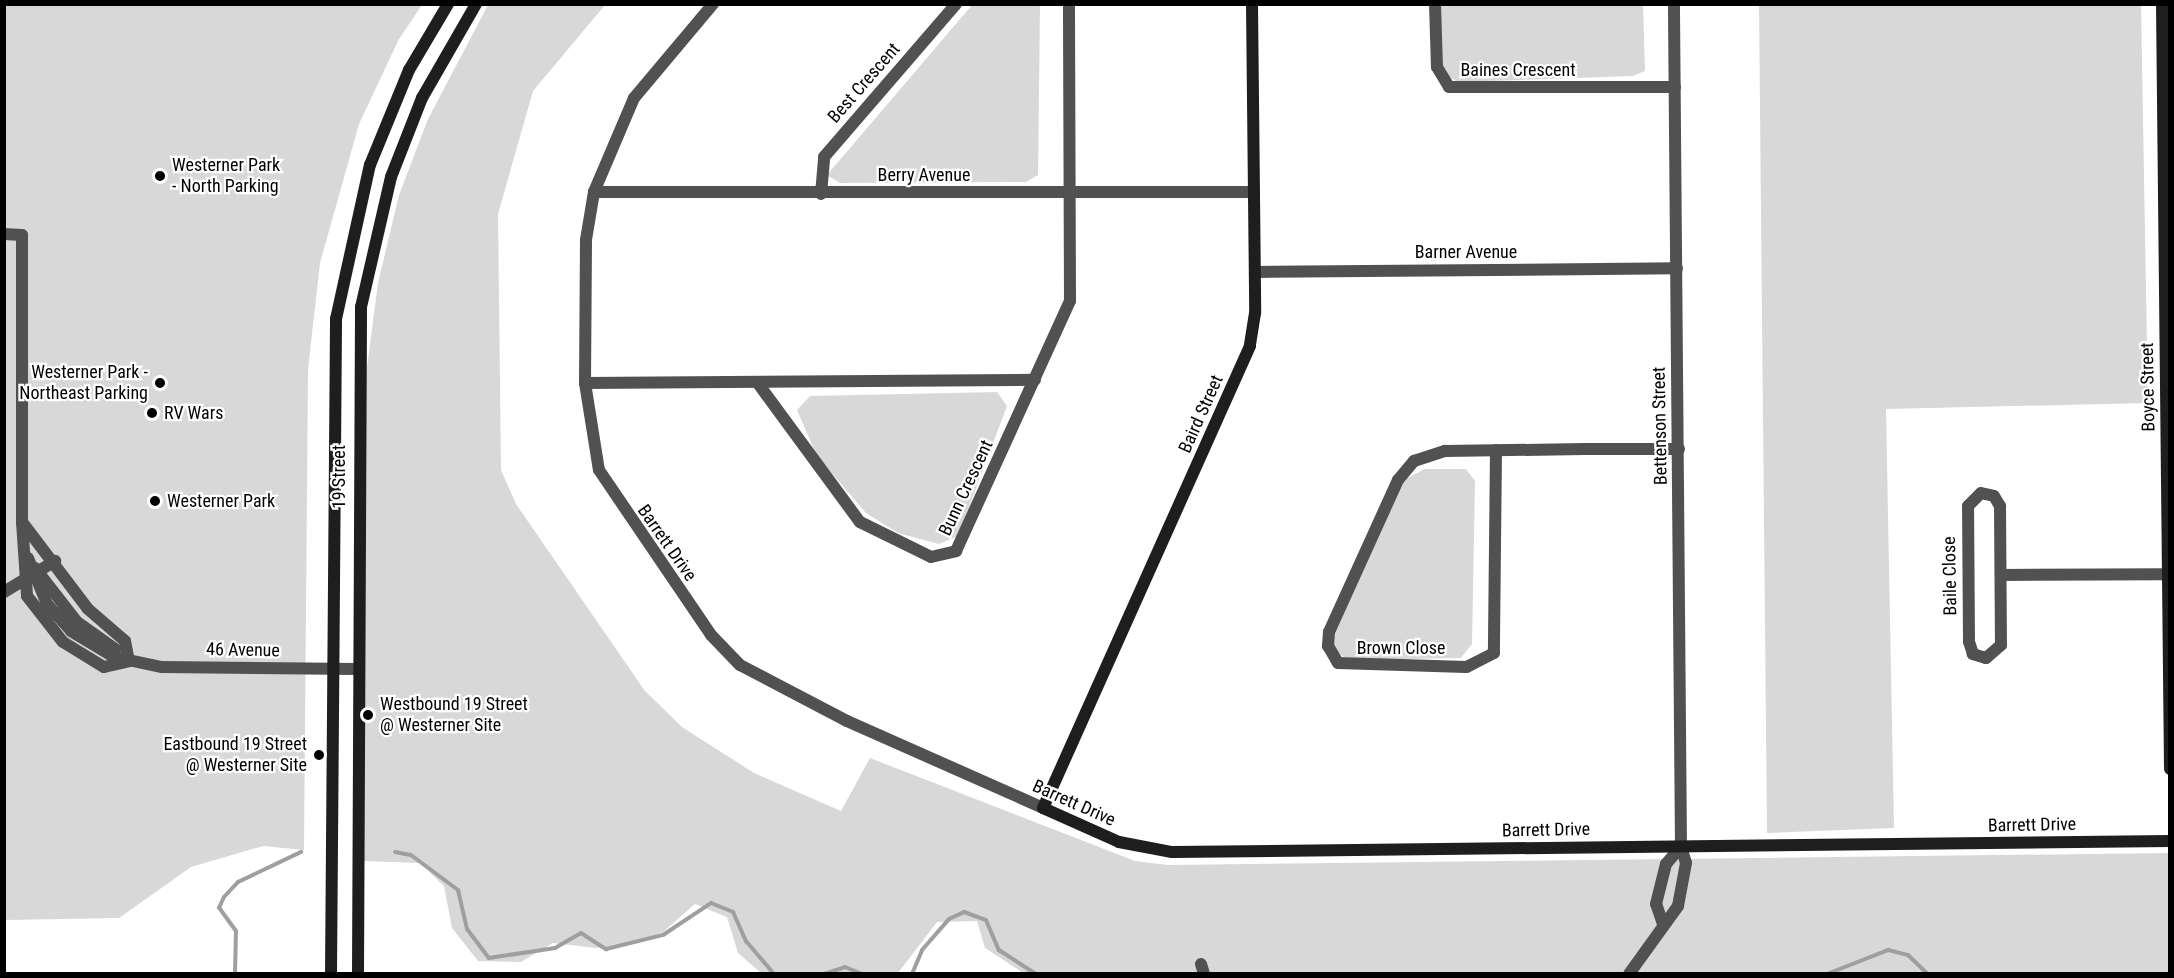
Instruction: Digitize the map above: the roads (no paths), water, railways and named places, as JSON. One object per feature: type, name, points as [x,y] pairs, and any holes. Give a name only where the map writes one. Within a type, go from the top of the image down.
[{"type":"street","name":"19 Street","points":[[331,974],[333,363],[346,260],[386,122],[448,4]]},
{"type":"street","name":"19 Street","points":[[358,974],[358,356],[369,258],[391,177],[422,98],[476,4]]},
{"type":"street","name":"Barrett Drive","points":[[713,4],[634,98],[594,192],[585,240],[585,383],[590,439],[606,485],[730,656],[775,686],[1119,842],[1172,852],[2169,841]]},
{"type":"street","name":"Best Crescent","points":[[821,194],[824,157],[956,4]]},
{"type":"street","points":[[1069,4],[1070,193]]},
{"type":"street","name":"Baird Street","points":[[1043,808],[1246,358],[1254,326],[1255,272],[1252,4]]},
{"type":"street","name":"Baines Crescent","points":[[1435,4],[1437,67],[1449,87],[1675,87]]},
{"type":"street","name":"Bettenson Street","points":[[1674,4],[1681,847]]},
{"type":"street","name":"Boyce Street","points":[[2162,4],[2169,769]]},
{"type":"street","name":"Berry Avenue","points":[[594,192],[821,194],[1254,192]]},
{"type":"street","name":"Bunn Crescent","points":[[757,382],[860,522],[944,558],[960,546],[1070,301],[1070,193]]},
{"type":"street","name":"46 Avenue","points":[[4,234],[22,234],[22,528],[31,576],[30,601],[63,642],[104,667],[129,661],[162,667],[358,669]]},
{"type":"street","name":"Barner Avenue","points":[[1255,272],[1677,268]]},
{"type":"street","points":[[585,383],[1035,380]]},
{"type":"street","name":"Brown Close","points":[[1496,450],[1497,640],[1490,658],[1466,667],[1338,663],[1328,646],[1329,632],[1403,472],[1433,452],[1496,450],[1679,449]]},
{"type":"street","name":"Baile Close","points":[[1988,493],[2000,506],[2001,575],[2001,645],[1986,658],[1973,654],[1969,642],[1968,506],[1975,494],[1988,493]]},
{"type":"street","points":[[22,528],[52,563],[83,615],[121,646],[129,661]]},
{"type":"street","points":[[4,592],[52,563]]},
{"type":"street","points":[[2001,575],[2167,574]]},
{"type":"street","name":"46 Avenue","points":[[31,576],[77,622],[129,661]]},
{"type":"street","points":[[1663,924],[1656,904],[1666,864],[1681,847]]},
{"type":"street","points":[[1629,974],[1678,906],[1686,863],[1681,847]]},
{"type":"waterway","points":[[235,974],[236,931],[219,908],[224,897],[238,882],[301,852]]},
{"type":"waterway","points":[[395,852],[411,855],[458,890],[467,929],[489,958],[555,948],[581,933],[606,949],[663,935],[711,903],[733,912],[746,941],[774,974]]},
{"type":"waterway","points":[[912,974],[922,950],[949,919],[964,912],[986,920],[999,950],[1036,974]]},
{"type":"waterway","points":[[1827,974],[1888,950],[1908,955],[1928,974]]},
{"type":"waterway","points":[[824,974],[845,967],[862,974]]},
{"type":"place","name":"Westerner Park - North Parking","points":[[160,176]]},
{"type":"place","name":"Westerner Park - Northeast Parking","points":[[160,383]]},
{"type":"place","name":"RV Wars","points":[[152,413]]},
{"type":"place","name":"Westerner Park","points":[[155,501]]},
{"type":"place","name":"Westbound 19 Street @ Westerner Site","points":[[368,715]]},
{"type":"place","name":"Eastbound 19 Street @ Westerner Site","points":[[319,755]]}]
